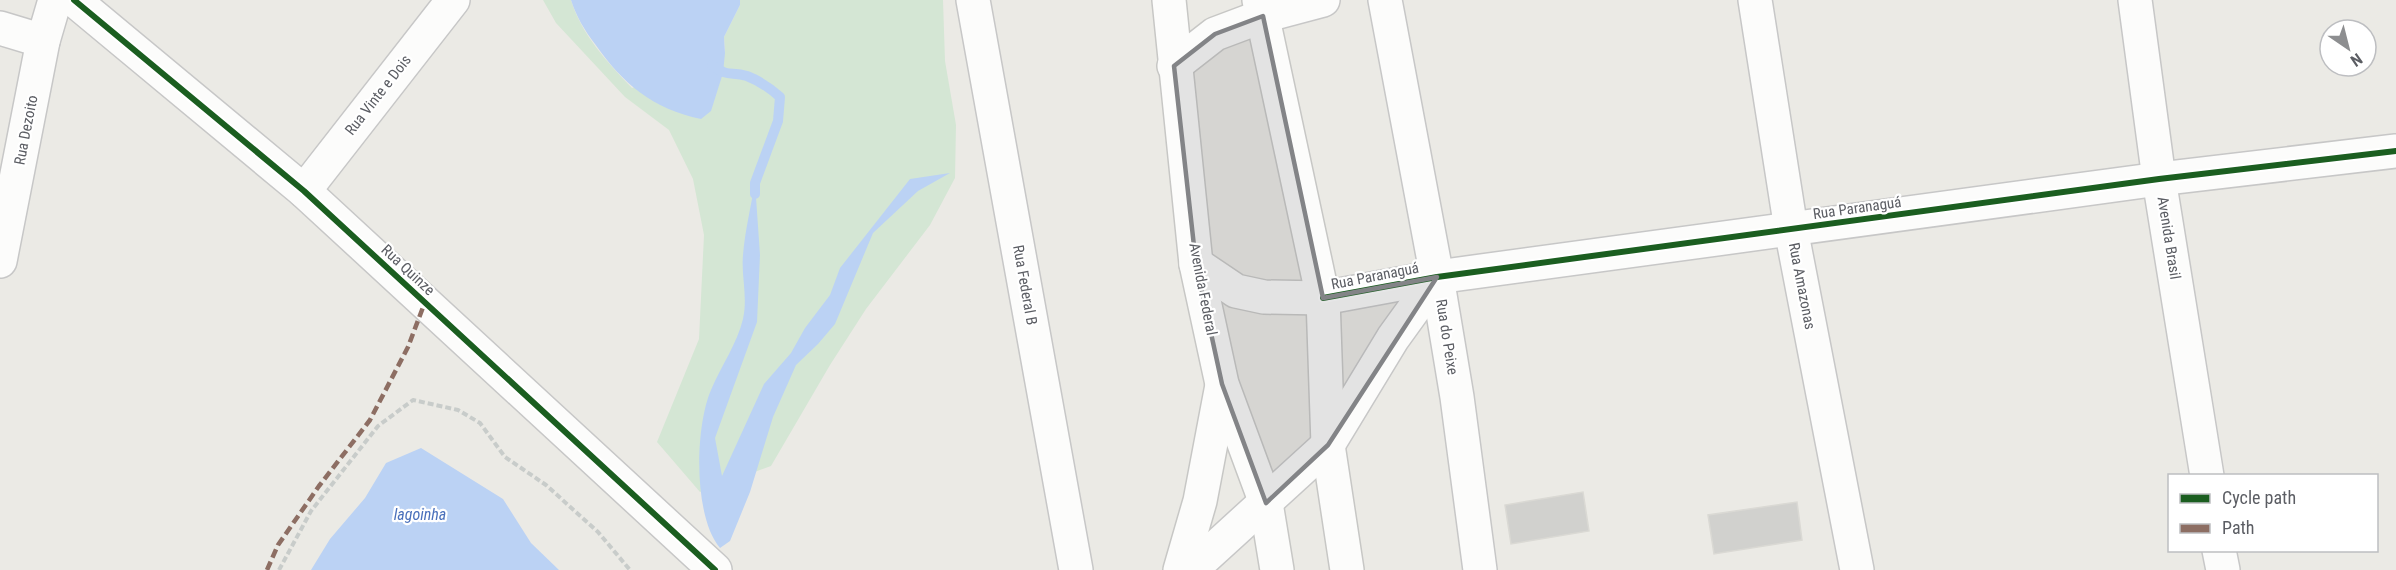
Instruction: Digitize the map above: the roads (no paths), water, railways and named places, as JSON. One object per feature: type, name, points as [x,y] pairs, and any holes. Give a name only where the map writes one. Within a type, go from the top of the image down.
[{"type":"street","name":"Rua Dezoito","points":[[0,261],[43,41],[56,0]]},
{"type":"street","name":"Rua Quinze","points":[[74,0],[304,190],[716,570]]},
{"type":"street","name":"Rua Vinte e Dois","points":[[304,190],[453,0]]},
{"type":"street","name":"Rua Federal B","points":[[973,0],[1076,570]]},
{"type":"street","name":"Avenida Federal","points":[[1169,0],[1196,264],[1222,384],[1266,503],[1277,570]]},
{"type":"street","points":[[1174,66],[1215,34],[1261,8],[1323,0]]},
{"type":"street","name":"Rua do Peixe","points":[[1385,0],[1437,277],[1480,570]]},
{"type":"street","name":"Rua Amazonas","points":[[1755,0],[1791,229],[1857,570]]},
{"type":"street","name":"Avenida Brasil","points":[[2135,0],[2159,179],[2207,474]]},
{"type":"street","points":[[1261,8],[1323,298],[1328,445],[1347,570]]},
{"type":"street","points":[[0,28],[43,41]]},
{"type":"street","name":"Rua Paranaguá","points":[[1196,264],[1236,291],[1264,297],[1323,298],[1437,277],[2159,179],[2396,151]]},
{"type":"street","points":[[1191,570],[1328,445],[1393,338],[1437,277]]},
{"type":"street","points":[[1180,570],[1200,501],[1222,384]]},
{"type":"street","points":[[2219,552],[2223,570]]},
{"type":"water","points":[[571,0],[740,0],[740,5],[724,37],[723,73],[711,111],[701,119],[684,115],[640,93],[617,71],[584,29]]},
{"type":"water","points":[[950,173],[918,191],[873,233],[835,324],[796,365],[773,417],[750,492],[730,541],[720,548],[711,534],[701,494],[699,471],[702,426],[711,390],[737,337],[743,319],[745,303],[743,255],[755,183],[760,255],[757,322],[715,438],[722,476],[764,384],[791,353],[805,328],[830,295],[840,268],[910,179]]},
{"type":"water","name":"lagoinha","points":[[421,448],[503,499],[531,543],[559,570],[311,570],[330,539],[365,498],[386,463]]},
{"type":"waterway","points":[[712,65],[726,73],[752,78],[780,97],[778,121],[755,183],[755,194]]}]
